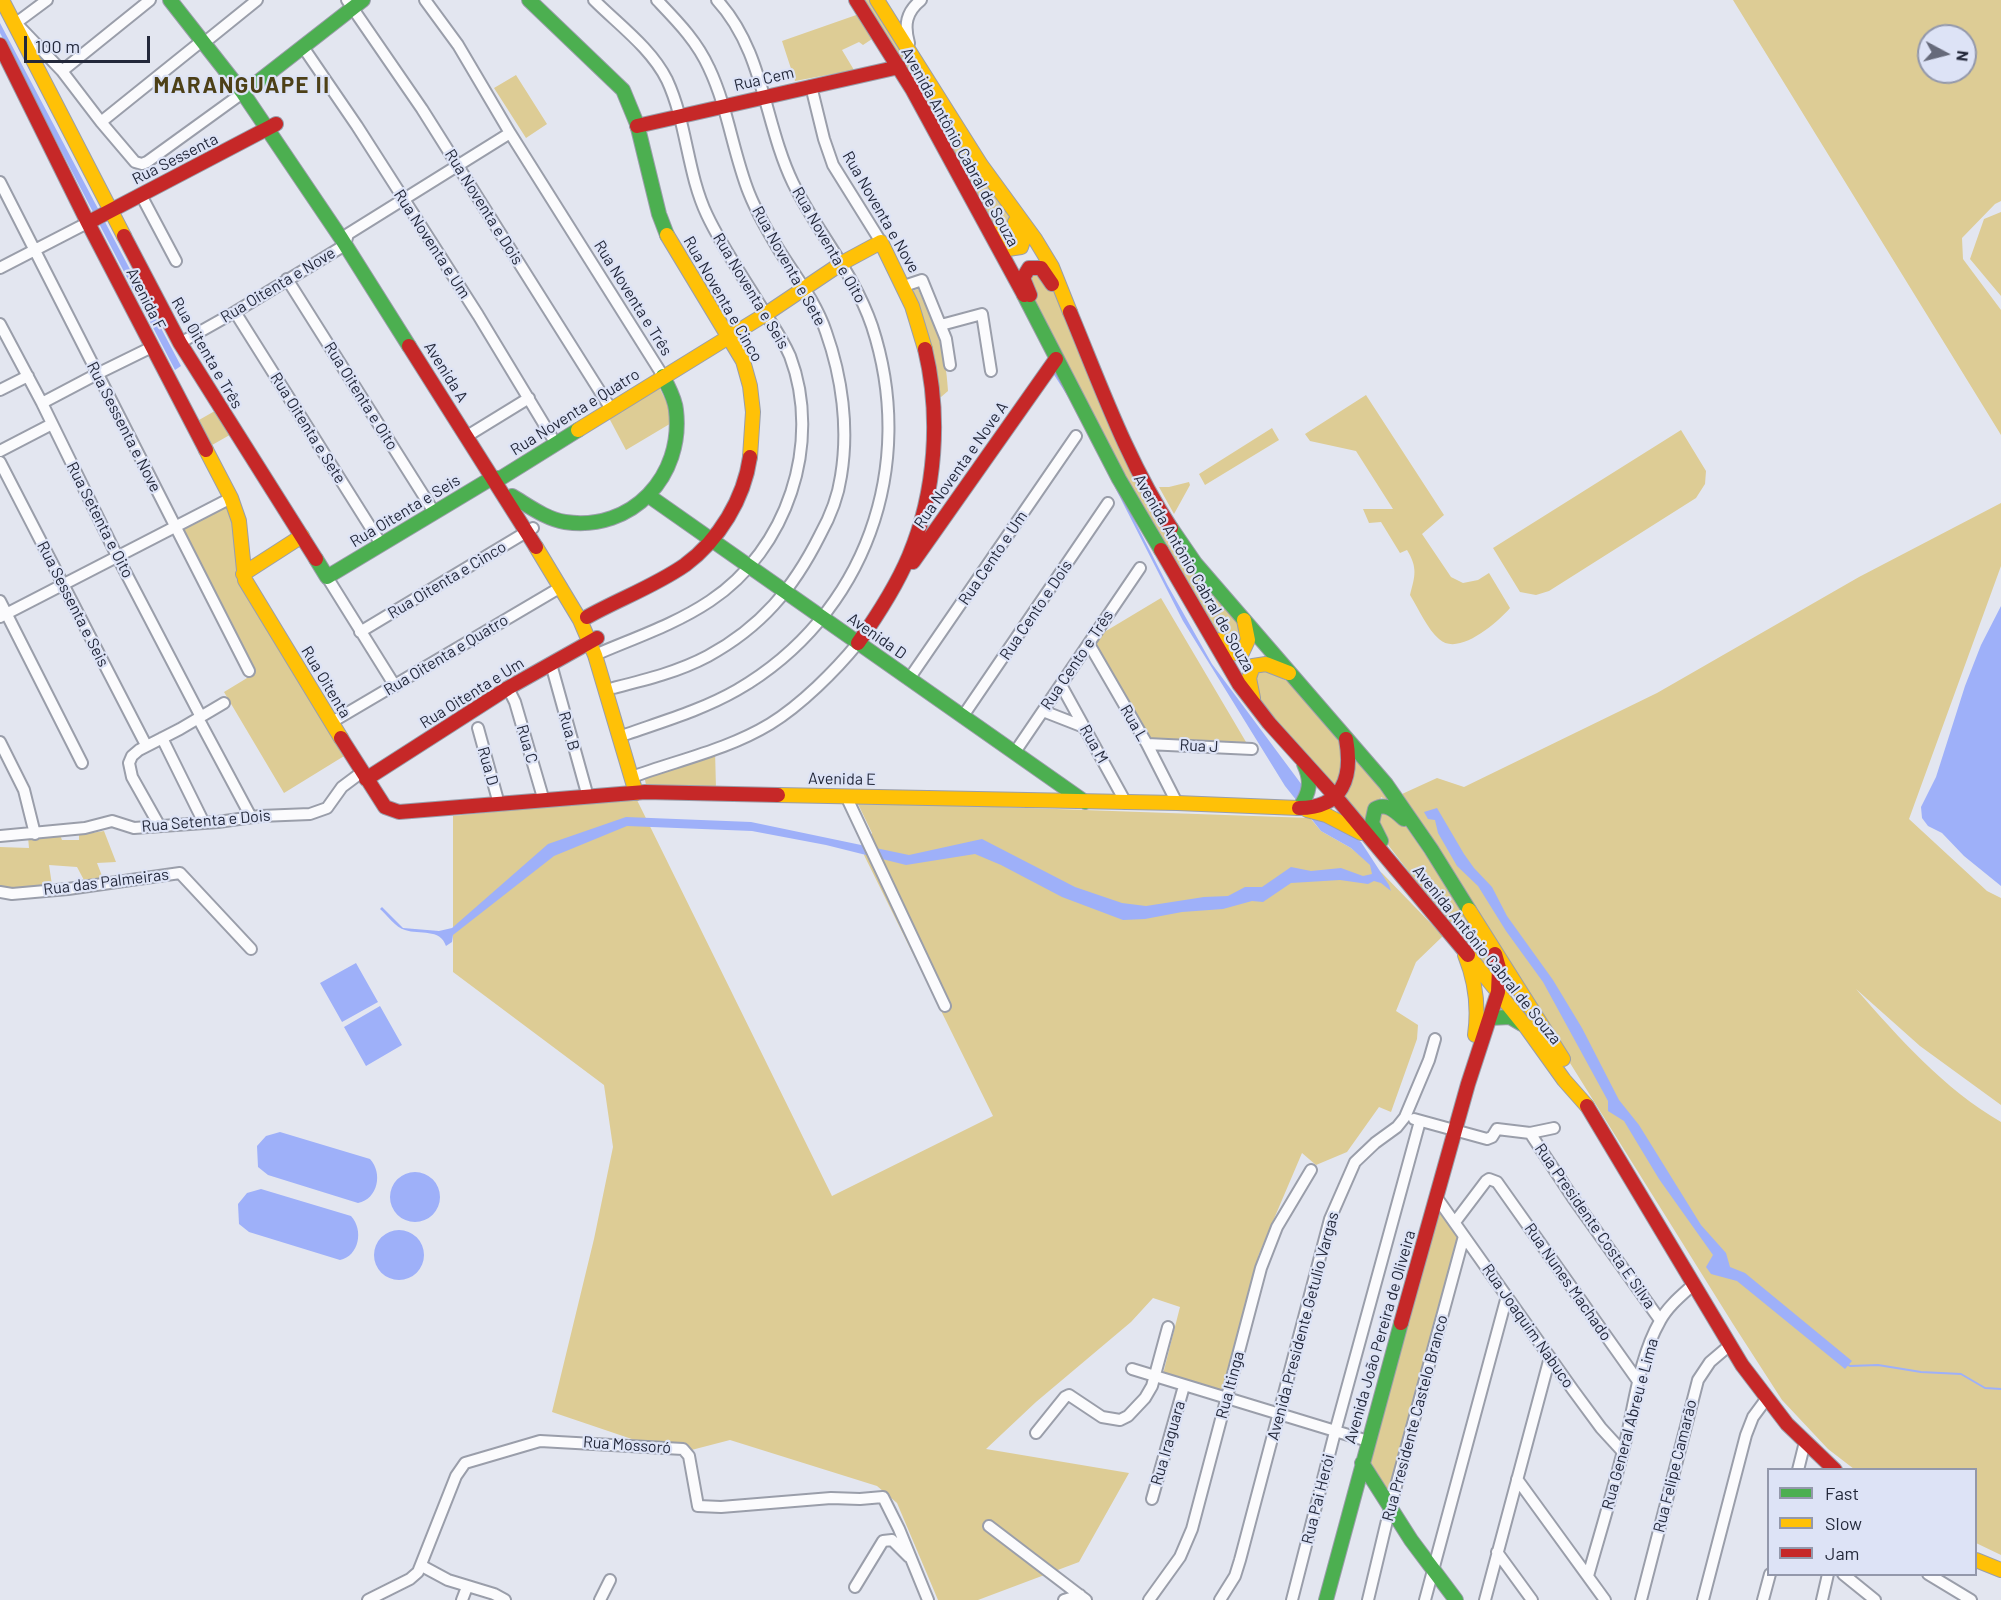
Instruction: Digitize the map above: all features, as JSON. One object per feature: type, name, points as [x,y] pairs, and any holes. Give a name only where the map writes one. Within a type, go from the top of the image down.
[{"type":"main road","name":"Rua Oitenta e Três","points":[[2,0],[16,23],[108,212],[180,343],[327,577]]},
{"type":"main road","name":"Avenida A","points":[[170,0],[206,39],[273,127],[472,433],[496,478],[512,496],[561,587],[594,639]]},
{"type":"main road","name":"Avenida A","points":[[180,0],[206,39]]},
{"type":"main road","name":"Rua Noventa e Cinco","points":[[529,0],[623,90],[631,105],[656,208],[665,231],[742,361],[749,378],[754,406],[754,433],[748,468],[739,497],[711,541],[698,555],[677,570],[587,617]]},
{"type":"main road","name":"Avenida Antônio Cabral de Souza","points":[[856,0],[898,67],[944,150],[1119,479],[1239,684],[1257,708],[1461,945],[1526,1027],[1564,1080],[1587,1106]]},
{"type":"main road","name":"Avenida Antônio Cabral de Souza","points":[[877,0],[981,165],[1035,239],[1052,267],[1152,499],[1195,563],[1386,784],[1431,849],[1494,951],[1526,997],[1567,1066],[1587,1106],[1730,1345],[1787,1424],[1833,1468]]},
{"type":"main road","points":[[247,90],[303,47],[354,3]]},
{"type":"main road","name":"Avenida F","points":[[0,45],[231,498],[239,521],[243,574]]},
{"type":"main road","name":"Rua Cem","points":[[637,126],[898,67]]},
{"type":"main road","name":"Rua Sessenta","points":[[89,222],[273,127]]},
{"type":"main road","points":[[944,150],[963,173],[1001,241],[1008,249],[1017,249],[1024,242],[1023,233],[992,190],[981,165]]},
{"type":"main road","name":"Avenida A","points":[[347,239],[496,478],[587,617],[640,792]]},
{"type":"main road","name":"Rua Noventa e Quatro","points":[[496,478],[556,444],[766,314],[842,262],[882,242]]},
{"type":"main road","name":"Rua Noventa e Nove","points":[[858,644],[892,591],[910,556],[920,526],[931,475],[932,400],[927,362],[920,329],[904,286],[882,242]]},
{"type":"main road","points":[[1086,416],[1076,384],[1025,287],[1023,278],[1029,268],[1041,268],[1046,273],[1077,341],[1098,378]]},
{"type":"main road","name":"Rua Noventa e Nove A","points":[[892,591],[1056,358]]},
{"type":"main road","name":"Rua Noventa e Três","points":[[512,496],[550,518],[568,523],[607,520],[624,514],[641,504],[664,478],[671,464],[678,426],[674,400],[663,376]]},
{"type":"main road","name":"Rua Oitenta e Seis","points":[[327,577],[434,512],[496,478]]},
{"type":"main road","name":"Avenida D","points":[[649,496],[1085,802]]},
{"type":"main road","points":[[243,574],[302,536]]},
{"type":"main road","points":[[1164,557],[1181,573],[1223,646],[1234,655],[1242,653],[1246,647],[1248,640],[1244,620]]},
{"type":"main road","name":"Rua Oitenta","points":[[243,574],[385,807]]},
{"type":"main road","name":"Rua Oitenta e Um","points":[[364,776],[508,688],[594,639]]},
{"type":"main road","name":"Avenida A","points":[[599,654],[613,688],[627,734],[635,776]]},
{"type":"main road","points":[[1257,708],[1248,680],[1253,666],[1266,664],[1290,674]]},
{"type":"main road","points":[[1322,810],[1344,785],[1350,764],[1345,738]]},
{"type":"main road","points":[[1299,808],[1310,792],[1310,780],[1300,757]]},
{"type":"main road","name":"Avenida E","points":[[385,807],[399,812],[640,792],[1177,803],[1322,810],[1371,838]]},
{"type":"main road","points":[[1431,849],[1398,812],[1385,805],[1376,807],[1372,812],[1376,835],[1426,898],[1437,916]]},
{"type":"main road","name":"Avenida João Pereira de Oliveira","points":[[1461,945],[1471,968],[1479,1015],[1468,1084]]},
{"type":"main road","name":"Avenida João Pereira de Oliveira","points":[[1326,1600],[1468,1084],[1498,992],[1499,968],[1494,951]]},
{"type":"main road","points":[[1490,1018],[1510,1017],[1526,1027]]},
{"type":"main road","points":[[1362,1463],[1390,1508],[1456,1600]]},
{"type":"main road","points":[[1977,1560],[2001,1570]]},
{"type":"street","points":[[47,0],[16,23],[62,71],[135,162],[142,164],[147,162],[247,90]]},
{"type":"street","points":[[62,71],[150,0]]},
{"type":"street","points":[[101,122],[257,0]]},
{"type":"street","name":"Rua Noventa e Três","points":[[425,0],[458,45],[510,133],[663,376]]},
{"type":"street","name":"Rua Noventa e Seis","points":[[594,0],[646,51],[667,80],[679,115],[705,212],[781,338],[797,381],[802,414],[797,475],[789,500],[777,528],[750,567],[736,582],[685,616],[599,654]]},
{"type":"street","name":"Rua Noventa e Sete","points":[[613,688],[685,667],[708,656],[751,627],[786,593],[807,561],[835,501],[841,475],[843,446],[840,379],[826,330],[815,305],[778,249],[749,193],[723,105],[709,68],[695,43],[657,0]]},
{"type":"street","name":"Rua Noventa e Oito","points":[[627,734],[716,702],[764,672],[801,641],[822,618],[854,569],[867,543],[876,516],[884,479],[889,436],[889,404],[880,352],[863,303],[842,262],[813,220],[791,180],[752,57],[743,36],[717,0]]},
{"type":"street","points":[[915,60],[908,37],[906,19],[910,10],[921,0]]},
{"type":"street","name":"Rua Noventa e Dois","points":[[354,3],[611,409]]},
{"type":"street","name":"Rua Noventa e Um","points":[[303,47],[357,126],[556,444]]},
{"type":"street","name":"Rua Noventa e Nove","points":[[811,86],[821,129],[833,165],[882,242]]},
{"type":"street","name":"Rua Oitenta e Nove","points":[[180,343],[287,279],[403,199],[510,133]]},
{"type":"street","name":"Rua Sessenta e Nove","points":[[0,182],[249,670]]},
{"type":"street","points":[[141,195],[176,261]]},
{"type":"street","points":[[0,268],[89,222]]},
{"type":"street","name":"Rua Oitenta e Oito","points":[[287,279],[434,512]]},
{"type":"street","points":[[904,286],[922,280],[946,339],[950,365]]},
{"type":"street","name":"Rua Oitenta e Sete","points":[[235,312],[381,544]]},
{"type":"street","points":[[940,325],[982,314],[991,371]]},
{"type":"street","name":"Rua Setenta e Oito","points":[[1,328],[42,403],[117,556],[251,818]]},
{"type":"street","points":[[42,403],[152,347]]},
{"type":"street","points":[[0,390],[28,376]]},
{"type":"street","points":[[472,433],[529,398]]},
{"type":"street","points":[[0,451],[52,424]]},
{"type":"street","name":"Rua Cento e Um","points":[[909,679],[1076,436]]},
{"type":"street","name":"Rua Sessenta e Seis","points":[[0,462],[146,745]]},
{"type":"street","points":[[3,616],[231,498]]},
{"type":"street","name":"Rua Cento e Dois","points":[[963,716],[1107,503]]},
{"type":"street","name":"Rua Oitenta e Cinco","points":[[360,632],[530,530]]},
{"type":"street","name":"Rua Cento e Três","points":[[1015,752],[1140,568]]},
{"type":"street","name":"Rua Oitenta e Três","points":[[327,577],[395,686]]},
{"type":"street","name":"Rua Oitenta e Quatro","points":[[332,722],[561,587]]},
{"type":"street","points":[[0,601],[3,616],[82,763]]},
{"type":"street","name":"Rua Noventa e Nove","points":[[635,776],[714,750],[770,724],[813,690],[858,644]]},
{"type":"street","name":"Rua L","points":[[1089,644],[1147,744],[1177,803]]},
{"type":"street","name":"Rua B","points":[[551,664],[588,797]]},
{"type":"street","name":"Rua M","points":[[1061,685],[1126,803]]},
{"type":"street","name":"Rua C","points":[[508,688],[515,702],[544,801]]},
{"type":"street","points":[[159,825],[132,777],[129,769],[132,756],[146,745],[224,703]]},
{"type":"street","points":[[1043,711],[1084,727]]},
{"type":"street","name":"Rua D","points":[[478,728],[499,804]]},
{"type":"street","points":[[162,738],[204,824]]},
{"type":"street","points":[[0,742],[24,790],[35,834]]},
{"type":"street","name":"Rua J","points":[[1147,744],[1252,749]]},
{"type":"street","name":"Rua Setenta e Dois","points":[[0,836],[85,828],[112,821],[122,822],[134,828],[310,814],[327,808],[342,787],[364,776]]},
{"type":"street","points":[[846,796],[945,1006]]},
{"type":"street","name":"Rua das Palmeiras","points":[[0,892],[12,894],[180,873],[252,949]]},
{"type":"street","name":"Avenida Presidente Getulio Vargas","points":[[1220,1600],[1235,1576],[1240,1560],[1336,1202],[1355,1162],[1397,1127],[1405,1117],[1429,1060],[1435,1039]]},
{"type":"street","points":[[1405,1117],[1489,1139],[1497,1129],[1530,1133],[1554,1128]]},
{"type":"street","name":"Rua Pai Herói","points":[[1292,1600],[1335,1432],[1420,1121]]},
{"type":"street","name":"Rua Presidente Costa E Silva","points":[[1530,1133],[1660,1320]]},
{"type":"street","name":"Rua Itinga","points":[[1149,1600],[1187,1544],[1261,1268],[1277,1227],[1311,1170]]},
{"type":"street","name":"Rua Nunes Machado","points":[[1455,1222],[1486,1181],[1490,1179],[1497,1182],[1638,1381]]},
{"type":"street","name":"Rua Joaquim Nabuco","points":[[1437,1197],[1600,1428],[1623,1452]]},
{"type":"street","name":"Rua Presidente Castelo Branco","points":[[1368,1600],[1390,1508],[1464,1236]]},
{"type":"street","name":"Rua General Abreu e Lima","points":[[1588,1576],[1623,1452],[1638,1381],[1651,1342],[1660,1320],[1673,1303],[1694,1284]]},
{"type":"street","points":[[1425,1600],[1507,1296]]},
{"type":"street","points":[[1035,1433],[1069,1395],[1094,1413],[1116,1420],[1124,1419],[1144,1398],[1155,1376],[1168,1326]]},
{"type":"street","name":"Rua Felipe Camarão","points":[[1641,1600],[1698,1380],[1710,1362],[1730,1345]]},
{"type":"street","points":[[1485,1600],[1550,1357]]},
{"type":"street","points":[[1132,1370],[1368,1441]]},
{"type":"street","name":"Rua Iraguara","points":[[1152,1499],[1184,1386]]},
{"type":"street","points":[[1703,1600],[1746,1435],[1753,1418],[1767,1398]]},
{"type":"street","name":"Rua Mossoró","points":[[422,1566],[456,1476],[465,1463],[526,1444],[550,1440],[683,1449],[688,1456],[698,1506],[703,1507],[880,1496],[884,1498],[914,1562],[928,1600]]},
{"type":"street","points":[[1798,1468],[1805,1442]]},
{"type":"street","points":[[1517,1479],[1605,1600]]},
{"type":"street","points":[[989,1526],[1083,1598]]},
{"type":"street","points":[[855,1587],[883,1542],[891,1540],[914,1562]]},
{"type":"street","points":[[1497,1552],[1532,1600]]},
{"type":"street","points":[[368,1600],[410,1579],[422,1566],[448,1580],[494,1594],[505,1600]]},
{"type":"street","points":[[1763,1600],[1770,1576]]},
{"type":"street","points":[[1822,1600],[1828,1576]]},
{"type":"street","points":[[1844,1576],[1875,1600]]},
{"type":"street","points":[[1930,1576],[1971,1600]]},
{"type":"street","points":[[600,1600],[610,1580]]},
{"type":"street","points":[[462,1600],[467,1587]]},
{"type":"street","points":[[1064,1600],[1083,1598]]},
{"type":"shaded area","points":[[853,0],[877,0],[1026,238],[1010,251],[878,35],[863,45],[859,42],[842,50],[854,70],[795,81],[782,41],[862,13]]},
{"type":"shaded area","points":[[1733,0],[2001,0],[2001,201],[1995,204],[1962,238],[1963,259],[2001,310],[2001,435]]},
{"type":"shaded area","points":[[516,75],[547,124],[526,138],[494,88]]},
{"type":"shaded area","points":[[2001,212],[2001,296],[1970,259],[1984,219]]},
{"type":"shaded area","points":[[1030,268],[1045,272],[1160,514],[1244,627],[1244,653],[1208,636],[1028,292]]},
{"type":"shaded area","points":[[918,289],[934,326],[945,363],[948,391],[941,397],[937,396],[914,294],[914,290]]},
{"type":"shaded area","points":[[658,385],[673,422],[626,450],[609,418]]},
{"type":"shaded area","points":[[1366,395],[1444,515],[1422,534],[1451,577],[1463,583],[1478,580],[1489,573],[1510,608],[1487,629],[1466,641],[1456,644],[1439,639],[1423,618],[1410,595],[1414,572],[1413,562],[1407,550],[1400,553],[1381,522],[1369,523],[1363,509],[1393,509],[1356,451],[1310,441],[1305,434]]},
{"type":"shaded area","points":[[220,408],[235,432],[205,449],[192,424]]},
{"type":"shaded area","points":[[1272,428],[1279,440],[1205,485],[1199,474]]},
{"type":"shaded area","points":[[1681,430],[1706,471],[1705,484],[1696,498],[1549,591],[1536,595],[1520,592],[1493,548]]},
{"type":"shaded area","points":[[1189,482],[1190,485],[1174,514],[1159,487]]},
{"type":"shaded area","points":[[231,499],[244,578],[349,753],[284,793],[224,692],[252,675],[176,527]]},
{"type":"shaded area","points":[[2001,503],[2001,566],[1909,819],[1987,891],[2001,898],[2001,1105],[1920,1046],[1856,989],[1923,1062],[1960,1094],[2001,1122],[2001,1555],[1977,1543],[1977,1468],[1853,1468],[1828,1449],[1782,1400],[1402,794],[1437,778],[1464,787],[1657,693],[1859,577]]},
{"type":"shaded area","points":[[1161,598],[1246,742],[1150,741],[1095,644],[1101,634]]},
{"type":"shaded area","points":[[1260,665],[1298,688],[1346,751],[1336,790],[1262,705],[1252,672]]},
{"type":"shaded area","points":[[715,750],[716,789],[646,785],[644,775]]},
{"type":"shaded area","points":[[1355,755],[1395,804],[1381,797],[1373,835],[1342,796]]},
{"type":"shaded area","points":[[636,798],[832,1196],[993,1116],[864,855],[872,833],[858,804],[1310,818],[1321,831],[1351,848],[1382,873],[1443,936],[1416,962],[1396,1011],[1418,1025],[1417,1039],[1391,1112],[1379,1107],[1347,1152],[1316,1165],[1302,1153],[1259,1254],[1223,1392],[1163,1374],[1180,1307],[1153,1298],[1131,1322],[1036,1402],[986,1449],[1129,1473],[1079,1562],[978,1600],[938,1600],[897,1503],[877,1486],[730,1440],[676,1454],[552,1412],[594,1239],[613,1147],[604,1085],[453,972],[453,816]]},
{"type":"shaded area","points":[[1378,809],[1405,825],[1489,947],[1497,986],[1382,837]]},
{"type":"shaded area","points":[[104,831],[116,862],[97,863],[104,881],[85,882],[77,867],[49,865],[52,885],[11,890],[0,888],[0,847],[29,848],[28,837],[60,835],[62,840],[79,840],[79,835]]},
{"type":"shaded area","points":[[1437,1198],[1463,1237],[1390,1502],[1362,1463]]},
{"type":"water","points":[[0,23],[181,366],[175,370],[0,33]]},
{"type":"water","points":[[1056,367],[1168,586],[1212,664],[1328,820],[1361,842],[1391,891],[1381,883],[1374,881],[1368,884],[1340,880],[1291,883],[1263,902],[1252,901],[1223,909],[1123,920],[1062,897],[975,854],[906,865],[826,845],[752,831],[627,826],[554,856],[453,935],[452,942],[446,946],[443,940],[434,934],[402,929],[380,909],[382,907],[403,928],[439,931],[452,928],[548,844],[626,817],[751,822],[909,855],[982,839],[1075,887],[1122,903],[1146,906],[1204,897],[1228,896],[1245,887],[1262,887],[1291,867],[1311,871],[1341,868],[1363,876],[1372,874],[1370,865],[1351,848],[1321,831],[1285,786],[1183,621],[1072,403],[1051,370]]},
{"type":"water","points":[[2001,606],[2001,886],[1964,856],[1942,833],[1928,826],[1922,818],[1921,807],[1936,777],[1965,686],[1981,645]]},
{"type":"water","points":[[1437,808],[1464,854],[1492,887],[1507,916],[1553,980],[1582,1028],[1619,1100],[1639,1125],[1701,1225],[1726,1253],[1730,1267],[1745,1273],[1852,1361],[1845,1369],[1737,1281],[1711,1274],[1706,1267],[1713,1255],[1659,1179],[1624,1121],[1608,1111],[1608,1101],[1543,982],[1506,931],[1478,886],[1457,866],[1438,833],[1435,820],[1428,819],[1424,812]]},
{"type":"water","points":[[356,963],[378,1002],[342,1022],[320,983]]},
{"type":"water","points":[[380,1006],[402,1045],[366,1066],[344,1027]]},
{"type":"water","points":[[280,1132],[370,1159],[377,1178],[374,1191],[365,1201],[358,1203],[268,1175],[258,1167],[257,1146],[266,1136]]},
{"type":"water","points":[[410,1172],[420,1172],[433,1179],[440,1192],[440,1202],[433,1215],[420,1222],[410,1222],[401,1218],[394,1211],[390,1202],[390,1192],[394,1183],[401,1176]]},
{"type":"water","points":[[261,1189],[351,1216],[358,1235],[358,1242],[352,1253],[340,1260],[249,1232],[239,1224],[238,1204],[247,1193]]},
{"type":"water","points":[[394,1230],[404,1230],[417,1237],[424,1250],[424,1260],[417,1273],[404,1280],[394,1280],[385,1276],[378,1269],[374,1260],[374,1250],[378,1241],[385,1234]]},
{"type":"waterway","points":[[1847,1364],[1961,1374],[1985,1388],[2001,1389]]},
{"type":"traffic: fast","points":[[170,0],[243,93],[341,238],[409,346]]},
{"type":"traffic: fast","points":[[250,88],[363,0]]},
{"type":"traffic: fast","points":[[529,0],[623,90],[637,124],[659,214],[667,235]]},
{"type":"traffic: fast","points":[[1024,295],[1119,479],[1161,550]]},
{"type":"traffic: fast","points":[[512,496],[544,515],[565,522],[589,523],[612,518],[632,508],[649,494],[662,477],[671,457],[676,434],[676,410],[673,397],[663,376]]},
{"type":"traffic: fast","points":[[316,559],[327,577],[492,478],[501,478],[578,430]]},
{"type":"traffic: fast","points":[[649,496],[1085,802]]},
{"type":"traffic: fast","points":[[1171,528],[1195,563],[1386,784],[1431,849],[1469,910]]},
{"type":"traffic: fast","points":[[1299,808],[1309,787],[1304,764]]},
{"type":"traffic: fast","points":[[1381,841],[1372,823],[1375,809],[1387,807],[1404,819]]},
{"type":"traffic: fast","points":[[1490,1018],[1510,1017],[1522,1024]]},
{"type":"traffic: fast","points":[[1326,1600],[1401,1323]]},
{"type":"traffic: fast","points":[[1362,1463],[1411,1540],[1456,1600]]},
{"type":"traffic: slow","points":[[2,0],[124,236]]},
{"type":"traffic: slow","points":[[877,0],[981,165],[1035,239],[1052,267],[1070,312]]},
{"type":"traffic: slow","points":[[996,232],[1008,249],[1021,247],[1024,238],[1015,222]]},
{"type":"traffic: slow","points":[[667,235],[743,361],[750,386],[753,412],[750,457]]},
{"type":"traffic: slow","points":[[578,430],[766,314],[842,263],[881,242],[912,306],[925,349]]},
{"type":"traffic: slow","points":[[206,450],[231,498],[239,521],[245,580],[341,738]]},
{"type":"traffic: slow","points":[[243,574],[302,536]]},
{"type":"traffic: slow","points":[[536,547],[580,620],[595,655],[636,793]]},
{"type":"traffic: slow","points":[[1220,640],[1229,651],[1242,653],[1248,640],[1244,620]]},
{"type":"traffic: slow","points":[[1253,698],[1249,678],[1253,666],[1266,664],[1289,673]]},
{"type":"traffic: slow","points":[[778,795],[1177,803],[1299,808]]},
{"type":"traffic: slow","points":[[1307,810],[1326,815],[1361,833]]},
{"type":"traffic: slow","points":[[1469,910],[1563,1059]]},
{"type":"traffic: slow","points":[[1465,955],[1476,995],[1475,1035]]},
{"type":"traffic: slow","points":[[1468,955],[1526,1027],[1564,1080],[1587,1106]]},
{"type":"traffic: slow","points":[[1977,1560],[2001,1570]]},
{"type":"traffic: jam","points":[[856,0],[912,89],[1024,295]]},
{"type":"traffic: jam","points":[[0,45],[88,223],[206,450]]},
{"type":"traffic: jam","points":[[637,126],[899,67]]},
{"type":"traffic: jam","points":[[91,221],[276,124]]},
{"type":"traffic: jam","points":[[124,236],[180,343],[316,559]]},
{"type":"traffic: jam","points":[[1030,295],[1023,278],[1029,268],[1041,268],[1052,284]]},
{"type":"traffic: jam","points":[[1070,312],[1128,450],[1171,528]]},
{"type":"traffic: jam","points":[[409,346],[536,547]]},
{"type":"traffic: jam","points":[[858,643],[886,601],[904,568],[925,506],[933,454],[934,427],[933,401],[925,349]]},
{"type":"traffic: jam","points":[[913,562],[1056,359]]},
{"type":"traffic: jam","points":[[587,617],[662,579],[697,555],[719,531],[736,503],[750,457]]},
{"type":"traffic: jam","points":[[1161,550],[1239,684],[1269,723],[1335,796],[1468,955]]},
{"type":"traffic: jam","points":[[366,779],[508,688],[597,638]]},
{"type":"traffic: jam","points":[[341,738],[385,807],[399,812],[645,792],[778,795]]},
{"type":"traffic: jam","points":[[1299,808],[1326,803],[1342,788],[1348,766],[1346,739]]},
{"type":"traffic: jam","points":[[1401,1323],[1468,1084],[1498,992],[1499,968],[1495,954]]},
{"type":"traffic: jam","points":[[1587,1106],[1742,1365],[1787,1424],[1833,1468]]},
{"type":"district","name":"MARANGUAPE II","points":[[242,86]]}]
